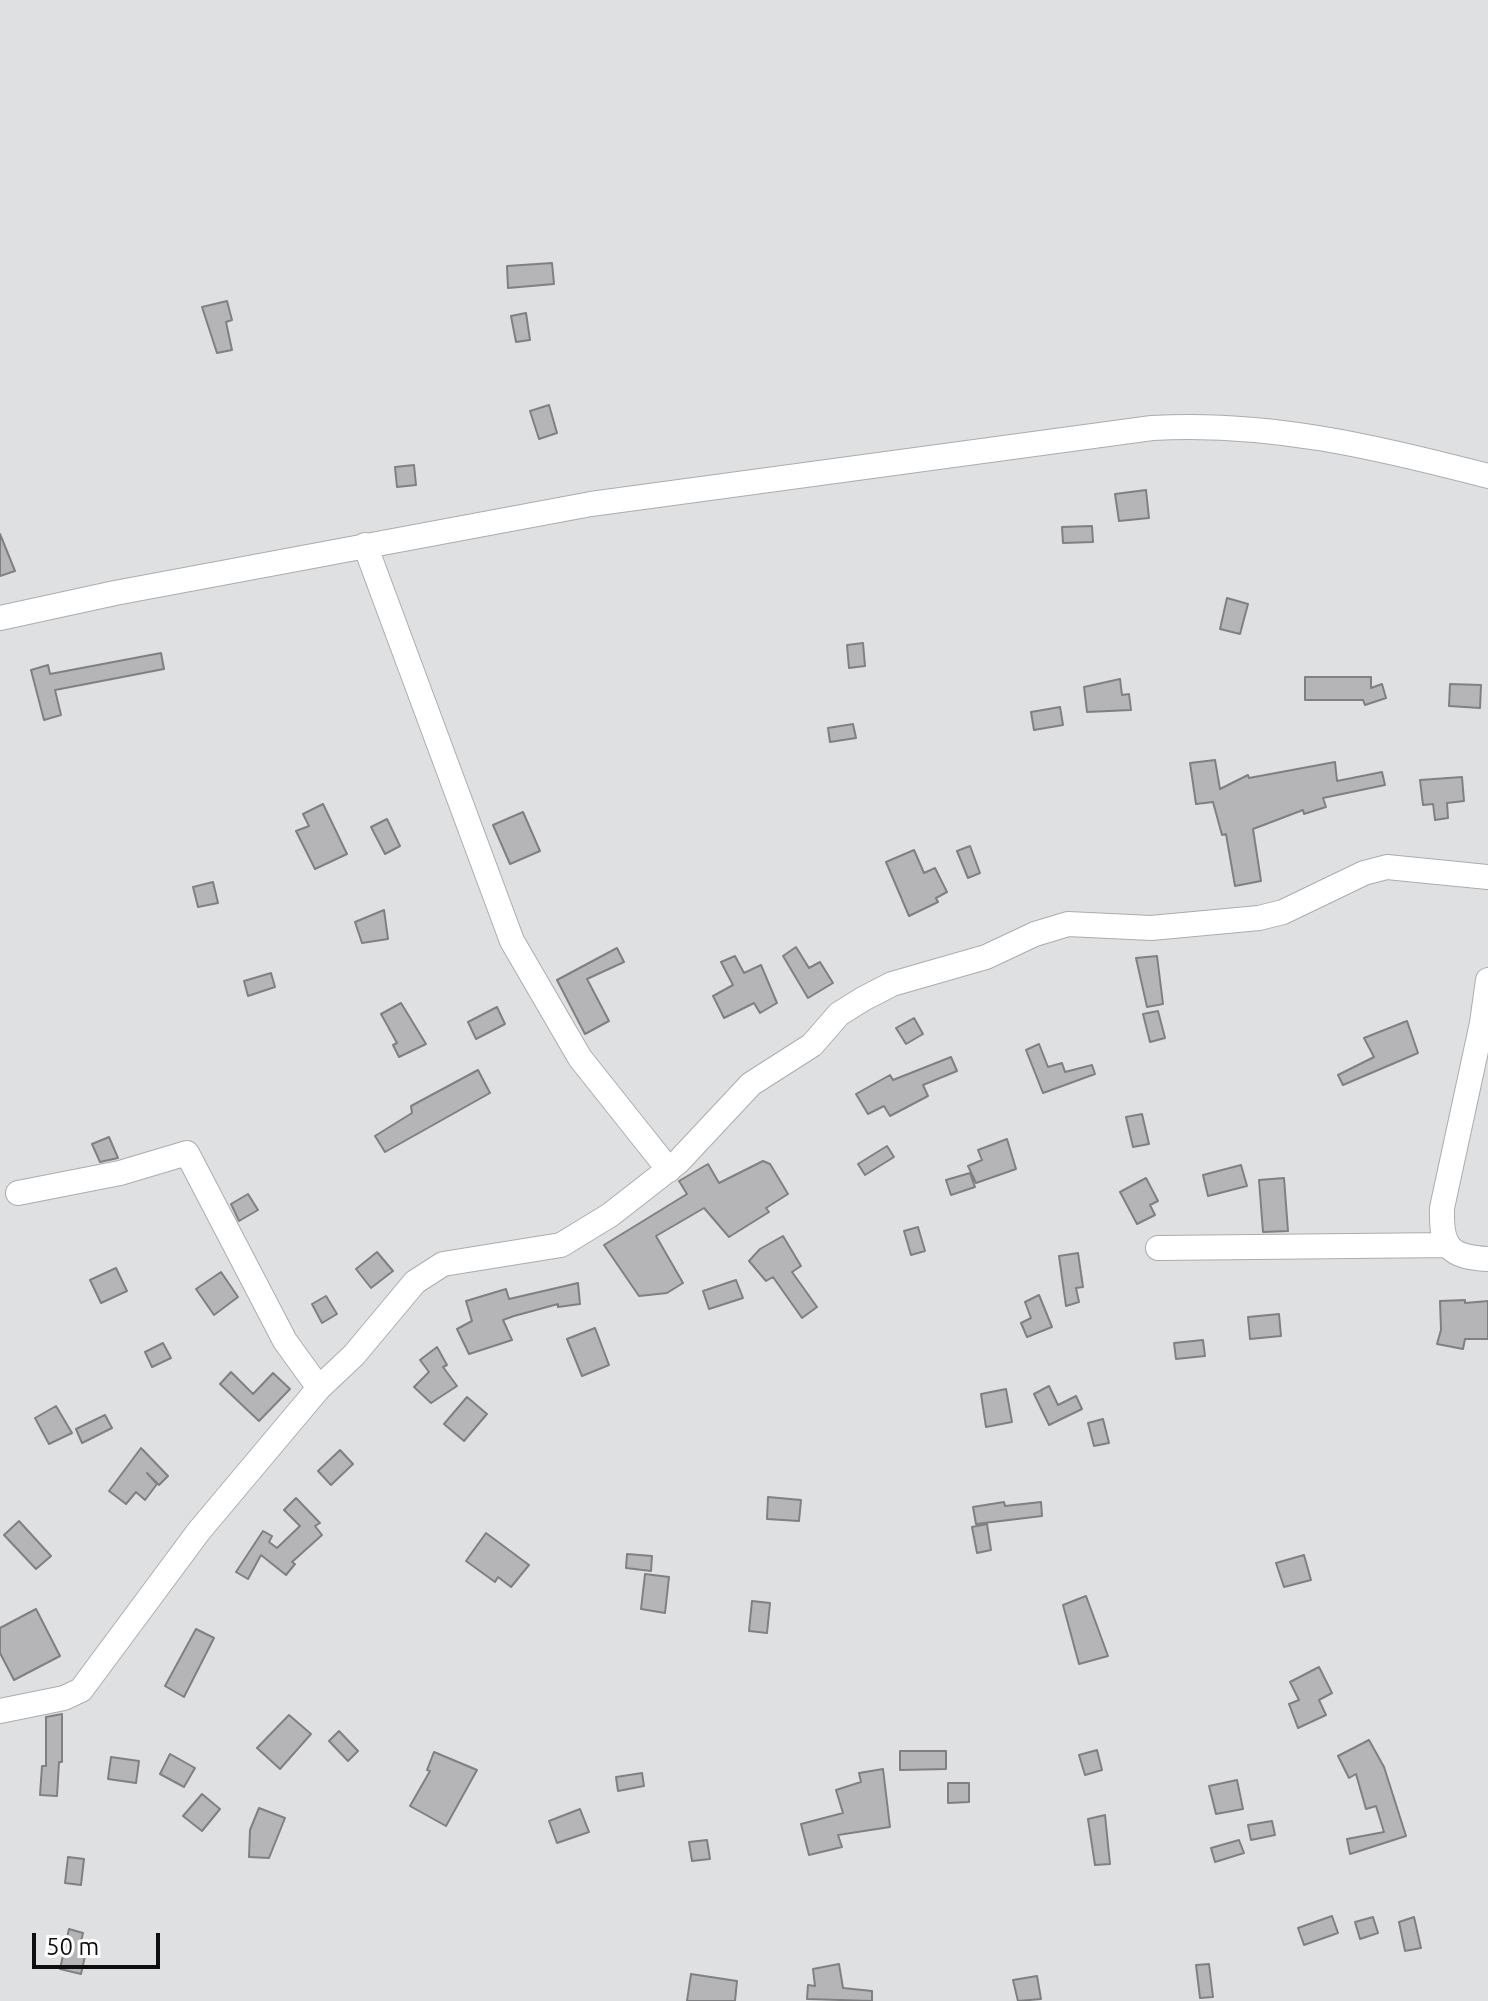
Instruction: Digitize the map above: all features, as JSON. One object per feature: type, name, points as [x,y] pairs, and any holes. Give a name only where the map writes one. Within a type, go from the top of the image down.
[{"type":"street","points":[[0,618],[365,545],[591,504],[1152,428],[1193,426],[1298,433],[1392,451],[1488,476]]},
{"type":"street","points":[[365,545],[512,941],[580,1058],[669,1170]]},
{"type":"street","points":[[0,1711],[64,1698],[81,1690],[199,1531],[319,1388],[354,1355],[415,1282],[434,1267],[561,1245],[639,1195],[669,1170],[751,1084],[812,1045],[839,1014],[892,984],[986,957],[1035,934],[1068,924],[1151,928],[1259,918],[1283,912],[1364,873],[1387,867],[1488,877]]},
{"type":"street","points":[[1488,980],[1482,1023],[1442,1208],[1441,1228],[1447,1245],[1464,1257],[1488,1259]]},
{"type":"street","points":[[18,1193],[120,1173],[181,1153],[189,1154],[213,1209],[285,1341],[319,1388]]},
{"type":"street","points":[[1158,1248],[1447,1245]]},
{"type":"building","points":[[552,263],[554,284],[508,288],[507,266]]},
{"type":"building","points":[[227,301],[232,320],[226,322],[232,350],[217,353],[202,307]]},
{"type":"building","points":[[526,313],[530,340],[516,342],[511,316]]},
{"type":"building","points":[[549,405],[557,433],[539,439],[530,411]]},
{"type":"building","points":[[414,465],[416,485],[397,487],[395,467]]},
{"type":"building","points":[[1146,490],[1149,518],[1119,521],[1115,494]]},
{"type":"building","points":[[1092,526],[1093,542],[1063,543],[1062,527]]},
{"type":"building","points":[[0,534],[15,571],[0,576]]},
{"type":"building","points":[[1227,598],[1248,604],[1240,634],[1220,629]]},
{"type":"building","points":[[863,643],[865,666],[849,668],[847,645]]},
{"type":"building","points":[[161,653],[164,669],[55,690],[61,715],[44,720],[31,670],[48,665],[50,674]]},
{"type":"building","points":[[1305,677],[1371,677],[1371,688],[1382,684],[1386,698],[1365,705],[1363,700],[1305,700]]},
{"type":"building","points":[[1120,679],[1122,695],[1129,694],[1131,710],[1087,712],[1084,687]]},
{"type":"building","points":[[1450,684],[1481,685],[1480,708],[1449,706]]},
{"type":"building","points":[[1060,707],[1063,725],[1034,730],[1031,712]]},
{"type":"building","points":[[853,724],[856,738],[830,742],[828,728]]},
{"type":"building","points":[[1215,760],[1220,789],[1248,775],[1249,778],[1335,762],[1337,781],[1382,772],[1385,785],[1323,798],[1326,807],[1304,814],[1303,810],[1253,829],[1261,881],[1235,886],[1226,834],[1222,835],[1213,802],[1196,804],[1190,763]]},
{"type":"building","points":[[1462,777],[1464,801],[1447,803],[1448,818],[1435,820],[1433,804],[1423,805],[1420,780]]},
{"type":"building","points":[[323,804],[347,854],[315,869],[296,831],[309,826],[303,814]]},
{"type":"building","points":[[523,812],[540,851],[510,864],[493,825]]},
{"type":"building","points":[[387,819],[400,846],[385,854],[371,827]]},
{"type":"building","points":[[970,846],[980,873],[968,878],[957,851]]},
{"type":"building","points":[[914,850],[924,873],[935,868],[947,892],[936,898],[938,902],[909,916],[886,862]]},
{"type":"building","points":[[213,882],[218,903],[198,907],[193,887]]},
{"type":"building","points":[[384,910],[388,939],[362,943],[355,922]]},
{"type":"building","points":[[796,947],[809,968],[820,962],[833,983],[808,998],[783,956]]},
{"type":"building","points":[[617,948],[624,962],[587,979],[609,1021],[585,1034],[557,980]]},
{"type":"building","points":[[735,956],[744,973],[761,965],[777,1003],[760,1013],[754,1003],[724,1018],[713,996],[733,985],[721,962]]},
{"type":"building","points":[[1157,956],[1163,1004],[1147,1007],[1136,958]]},
{"type":"building","points":[[271,973],[275,987],[248,996],[244,981]]},
{"type":"building","points":[[401,1003],[426,1044],[399,1057],[393,1045],[397,1043],[381,1014]]},
{"type":"building","points":[[497,1007],[505,1024],[476,1039],[468,1022]]},
{"type":"building","points":[[1158,1011],[1165,1038],[1150,1042],[1143,1014]]},
{"type":"building","points":[[914,1018],[923,1034],[906,1044],[896,1028]]},
{"type":"building","points":[[1407,1021],[1418,1053],[1343,1085],[1338,1075],[1374,1057],[1364,1038]]},
{"type":"building","points":[[1039,1044],[1048,1067],[1062,1063],[1065,1072],[1092,1065],[1095,1074],[1043,1093],[1026,1050]]},
{"type":"building","points":[[951,1057],[957,1071],[923,1085],[928,1096],[890,1116],[884,1106],[868,1114],[856,1094],[890,1075],[893,1080]]},
{"type":"building","points":[[478,1070],[490,1093],[385,1152],[375,1136],[412,1113],[411,1106]]},
{"type":"building","points":[[1142,1114],[1149,1144],[1133,1147],[1126,1117]]},
{"type":"building","points":[[109,1137],[118,1158],[100,1162],[92,1144]]},
{"type":"building","points":[[1007,1139],[1016,1169],[976,1183],[968,1166],[982,1160],[978,1150]]},
{"type":"building","points":[[887,1146],[894,1157],[865,1175],[858,1164]]},
{"type":"building","points":[[763,1161],[770,1164],[788,1194],[766,1208],[769,1212],[729,1237],[704,1208],[656,1236],[683,1283],[667,1293],[639,1296],[604,1245],[687,1194],[679,1181],[708,1164],[719,1183]]},
{"type":"building","points":[[1241,1165],[1247,1186],[1208,1196],[1203,1175]]},
{"type":"building","points":[[970,1173],[975,1187],[951,1195],[946,1180]]},
{"type":"building","points":[[1146,1178],[1158,1201],[1150,1205],[1155,1215],[1137,1224],[1120,1192]]},
{"type":"building","points":[[1284,1178],[1288,1231],[1263,1232],[1259,1180]]},
{"type":"building","points":[[248,1194],[258,1210],[239,1221],[231,1204]]},
{"type":"building","points":[[918,1227],[925,1251],[911,1255],[904,1231]]},
{"type":"building","points":[[783,1236],[801,1266],[792,1272],[817,1307],[802,1318],[773,1277],[766,1281],[749,1261],[760,1249]]},
{"type":"building","points":[[377,1252],[393,1271],[371,1288],[356,1269]]},
{"type":"building","points":[[1078,1253],[1083,1287],[1076,1288],[1079,1302],[1066,1306],[1059,1256]]},
{"type":"building","points":[[116,1268],[127,1291],[101,1303],[90,1280]]},
{"type":"building","points":[[221,1272],[238,1297],[214,1315],[196,1289]]},
{"type":"building","points":[[736,1280],[743,1298],[709,1309],[703,1291]]},
{"type":"building","points":[[578,1283],[580,1304],[558,1307],[558,1304],[503,1320],[512,1340],[469,1354],[457,1329],[472,1321],[466,1301],[506,1289],[509,1299]]},
{"type":"building","points":[[1039,1295],[1052,1327],[1027,1337],[1021,1323],[1031,1318],[1025,1302]]},
{"type":"building","points":[[326,1296],[337,1314],[322,1323],[312,1304]]},
{"type":"building","points":[[1465,1300],[1465,1303],[1488,1301],[1488,1339],[1465,1339],[1463,1349],[1437,1344],[1441,1330],[1440,1301]]},
{"type":"building","points":[[1279,1314],[1281,1336],[1250,1339],[1248,1317]]},
{"type":"building","points":[[595,1328],[609,1365],[582,1376],[567,1339]]},
{"type":"building","points":[[1203,1340],[1205,1356],[1176,1359],[1174,1343]]},
{"type":"building","points":[[163,1343],[171,1358],[152,1367],[145,1352]]},
{"type":"building","points":[[437,1347],[447,1365],[443,1367],[457,1386],[431,1403],[414,1387],[429,1372],[420,1360]]},
{"type":"building","points":[[231,1372],[253,1394],[273,1373],[290,1389],[259,1421],[220,1384]]},
{"type":"building","points":[[1049,1386],[1058,1405],[1076,1396],[1082,1409],[1049,1425],[1034,1394]]},
{"type":"building","points":[[1006,1389],[1012,1422],[986,1427],[981,1394]]},
{"type":"building","points":[[467,1397],[487,1414],[464,1441],[444,1424]]},
{"type":"building","points":[[56,1406],[72,1433],[49,1444],[35,1418]]},
{"type":"building","points":[[105,1415],[112,1428],[82,1443],[76,1429]]},
{"type":"building","points":[[1103,1419],[1109,1443],[1094,1446],[1088,1423]]},
{"type":"building","points":[[141,1448],[168,1476],[159,1485],[147,1473],[157,1484],[145,1500],[136,1492],[126,1504],[109,1491]]},
{"type":"building","points":[[340,1450],[353,1464],[331,1485],[318,1471]]},
{"type":"building","points":[[768,1497],[801,1500],[799,1521],[767,1519]]},
{"type":"building","points":[[296,1498],[320,1523],[315,1526],[322,1535],[292,1562],[295,1564],[286,1575],[261,1555],[248,1579],[236,1572],[263,1531],[272,1536],[269,1542],[277,1548],[300,1526],[284,1510]]},
{"type":"building","points":[[1004,1502],[1005,1506],[1041,1502],[1042,1516],[976,1524],[973,1507]]},
{"type":"building","points":[[19,1521],[51,1556],[36,1569],[4,1535]]},
{"type":"building","points":[[987,1524],[991,1550],[977,1553],[972,1527]]},
{"type":"building","points":[[486,1533],[529,1565],[511,1587],[498,1577],[495,1582],[466,1561]]},
{"type":"building","points":[[627,1554],[652,1556],[651,1571],[626,1568]]},
{"type":"building","points":[[1304,1555],[1311,1580],[1284,1587],[1276,1563]]},
{"type":"building","points":[[645,1574],[669,1577],[665,1613],[641,1609]]},
{"type":"building","points":[[1086,1596],[1108,1656],[1079,1664],[1063,1605]]},
{"type":"building","points":[[752,1601],[770,1603],[767,1633],[749,1631]]},
{"type":"building","points":[[36,1609],[60,1656],[14,1680],[0,1653],[0,1628]]},
{"type":"building","points":[[196,1629],[214,1638],[184,1697],[165,1686]]},
{"type":"building","points":[[1319,1667],[1332,1693],[1319,1700],[1326,1715],[1298,1728],[1289,1704],[1299,1700],[1290,1682]]},
{"type":"building","points":[[62,1714],[62,1762],[59,1762],[57,1796],[40,1795],[42,1766],[46,1766],[46,1717]]},
{"type":"building","points":[[289,1715],[311,1734],[280,1769],[257,1748]]},
{"type":"building","points":[[339,1731],[358,1751],[348,1761],[329,1741]]},
{"type":"building","points":[[1369,1740],[1384,1767],[1406,1836],[1350,1854],[1347,1839],[1384,1832],[1376,1806],[1366,1809],[1356,1774],[1349,1778],[1338,1756]]},
{"type":"building","points":[[1097,1750],[1102,1770],[1085,1775],[1079,1755]]},
{"type":"building","points":[[900,1751],[946,1751],[946,1769],[900,1770]]},
{"type":"building","points":[[434,1752],[477,1770],[446,1826],[410,1806],[430,1771],[427,1770]]},
{"type":"building","points":[[170,1754],[195,1768],[184,1787],[160,1774]]},
{"type":"building","points":[[111,1757],[139,1761],[136,1783],[108,1779]]},
{"type":"building","points":[[883,1769],[890,1827],[838,1835],[842,1847],[809,1855],[801,1824],[843,1813],[836,1790],[861,1782],[859,1773]]},
{"type":"building","points":[[642,1773],[644,1786],[618,1791],[616,1777]]},
{"type":"building","points":[[1237,1780],[1243,1809],[1216,1814],[1209,1786]]},
{"type":"building","points":[[948,1783],[969,1783],[969,1802],[948,1803]]},
{"type":"building","points":[[202,1794],[220,1809],[202,1831],[183,1816]]},
{"type":"building","points":[[259,1808],[285,1818],[269,1858],[249,1857],[250,1830]]},
{"type":"building","points":[[580,1809],[589,1832],[557,1843],[549,1821]]},
{"type":"building","points":[[1105,1815],[1110,1864],[1095,1865],[1088,1819]]},
{"type":"building","points":[[1272,1821],[1275,1835],[1251,1840],[1248,1825]]},
{"type":"building","points":[[707,1840],[710,1859],[692,1861],[689,1842]]},
{"type":"building","points":[[1239,1840],[1244,1853],[1215,1862],[1211,1848]]},
{"type":"building","points":[[68,1857],[84,1859],[81,1885],[65,1883]]},
{"type":"building","points":[[1332,1916],[1338,1933],[1304,1945],[1298,1928]]},
{"type":"building","points":[[1373,1917],[1378,1933],[1360,1939],[1355,1922]]},
{"type":"building","points":[[1414,1917],[1421,1948],[1405,1951],[1399,1922]]},
{"type":"building","points":[[69,1929],[83,1933],[79,1950],[86,1952],[81,1974],[60,1969]]},
{"type":"building","points":[[839,1964],[843,1988],[872,1991],[872,2001],[807,1999],[808,1985],[815,1986],[813,1969]]},
{"type":"building","points":[[1209,1964],[1213,1997],[1200,1998],[1196,1965]]},
{"type":"building","points":[[691,1974],[737,1981],[735,2001],[687,2001]]},
{"type":"building","points":[[1037,1976],[1041,1999],[1018,2001],[1013,1980]]}]
